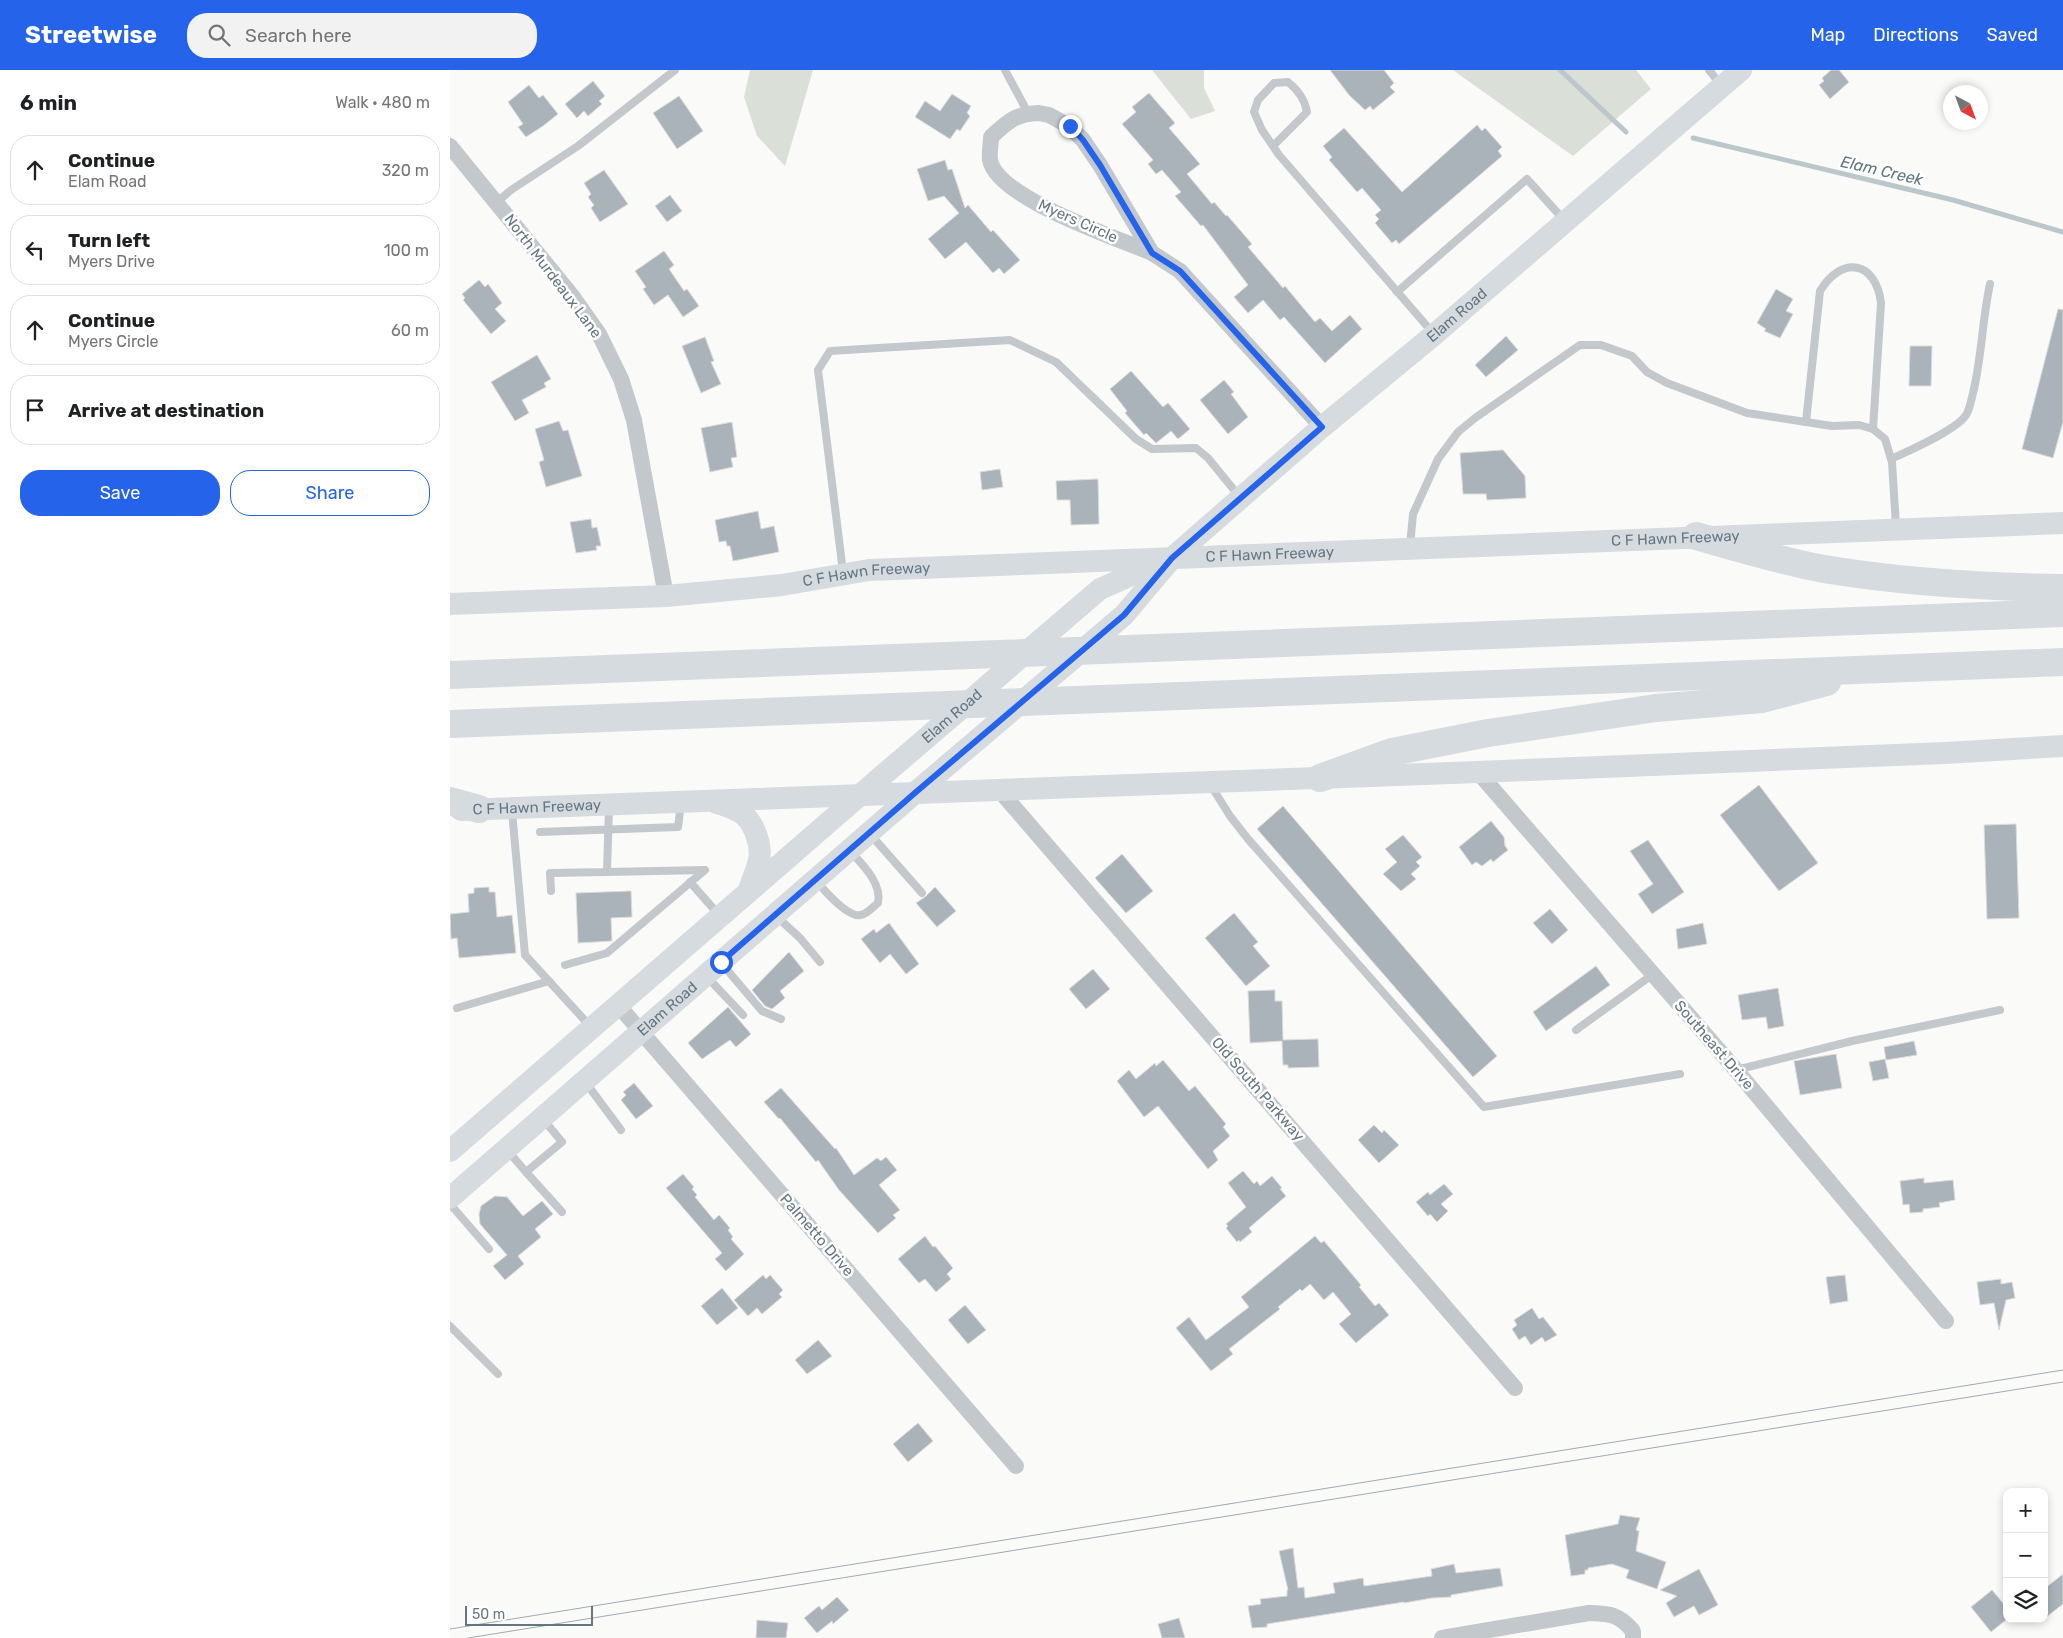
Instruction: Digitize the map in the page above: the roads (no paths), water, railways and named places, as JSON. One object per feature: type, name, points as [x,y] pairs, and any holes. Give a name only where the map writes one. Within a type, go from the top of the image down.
[{"type":"highway","points":[[1696,536],[1753,553],[1814,567],[1887,578],[2063,588]]},
{"type":"highway","points":[[450,675],[936,658],[2063,613]]},
{"type":"highway","points":[[450,724],[2063,662]]},
{"type":"highway","points":[[1320,778],[1392,752],[1479,735],[1656,708],[1762,699],[1878,669]]},
{"type":"highway","points":[[450,800],[479,809]]},
{"type":"main road","name":"Elam Road","points":[[452,1194],[714,969],[916,792],[1124,615],[1172,558],[1322,427],[1435,334],[1565,222],[1715,78],[1741,70]]},
{"type":"main road","name":"C F Hawn Freeway","points":[[450,604],[666,596],[782,585],[869,570],[2063,522]]},
{"type":"main road","name":"Elam Road","points":[[450,1151],[1100,589],[1172,558]]},
{"type":"main road","name":"C F Hawn Freeway","points":[[450,810],[916,792],[1000,791],[1945,753],[2063,746]]},
{"type":"main road","points":[[711,801],[736,810],[745,816],[755,831],[760,859],[748,892]]},
{"type":"street","name":"Myers Circle","points":[[1028,113],[1049,115],[1070,126],[1083,140],[1100,165],[1152,253],[1046,210],[1004,183],[990,160],[991,137],[1005,124],[1021,114],[1028,113]]},
{"type":"street","name":"North Murdeaux Lane","points":[[450,146],[589,319],[599,334],[621,379],[634,420],[666,596]]},
{"type":"street","points":[[1152,253],[1180,271],[1322,427]]},
{"type":"street","name":"Southeast Drive","points":[[1478,772],[1736,1070],[1946,1321]]},
{"type":"street","name":"Old South Parkway","points":[[1000,791],[1515,1388]]},
{"type":"street","name":"Palmetto Drive","points":[[618,1005],[1016,1466]]},
{"type":"street","points":[[1442,1638],[1517,1632],[1589,1613],[1611,1614],[1625,1621],[1633,1631],[1633,1638]]},
{"type":"lane","points":[[496,202],[578,146],[675,70]]},
{"type":"lane","points":[[1005,70],[1028,113]]},
{"type":"lane","points":[[1273,146],[1307,112],[1306,105],[1301,96],[1288,82],[1274,83],[1264,91],[1258,100],[1254,112],[1262,130],[1273,146],[1435,334]]},
{"type":"lane","points":[[1397,292],[1527,179],[1565,222]]},
{"type":"lane","points":[[1806,422],[1820,291],[1828,279],[1842,268],[1859,268],[1868,273],[1876,282],[1881,303],[1873,429]]},
{"type":"lane","points":[[1891,459],[1960,422],[1966,415],[1978,375],[1986,302],[1990,284]]},
{"type":"lane","points":[[843,574],[818,370],[830,351],[1010,340],[1056,362],[1136,439],[1152,449],[1196,448],[1208,458],[1241,498]]},
{"type":"lane","points":[[1409,549],[1413,514],[1438,459],[1458,432],[1475,418],[1580,345],[1601,345],[1632,356],[1647,372],[1667,382],[1747,412],[1832,426],[1859,425],[1873,429],[1885,439],[1891,459],[1896,528]]},
{"type":"lane","points":[[1209,782],[1230,816],[1248,839],[1484,1107],[1680,1074]]},
{"type":"lane","points":[[540,832],[678,827],[682,802]]},
{"type":"lane","points":[[608,872],[609,805]]},
{"type":"lane","points":[[512,808],[525,955],[591,1028]]},
{"type":"lane","points":[[869,833],[922,893]]},
{"type":"lane","points":[[815,880],[836,902],[854,915],[862,915],[878,904],[880,896],[878,888],[850,850]]},
{"type":"lane","points":[[551,891],[550,873],[705,870],[607,952],[565,965]]},
{"type":"lane","points":[[690,882],[720,916]]},
{"type":"lane","points":[[775,915],[800,938],[820,962]]},
{"type":"lane","points":[[714,969],[744,1015]]},
{"type":"lane","points":[[714,969],[762,1011],[781,1019]]},
{"type":"lane","points":[[1576,1030],[1652,975]]},
{"type":"lane","points":[[457,1008],[548,981]]},
{"type":"lane","points":[[1736,1070],[1852,1042],[2000,1010]]},
{"type":"lane","points":[[584,1081],[621,1130]]},
{"type":"lane","points":[[526,1172],[562,1142],[542,1118]]},
{"type":"lane","points":[[506,1149],[562,1212]]},
{"type":"lane","points":[[452,1194],[490,1249]]},
{"type":"lane","points":[[450,1326],[498,1374]]},
{"type":"waterway","name":"Elam Creek","points":[[1560,70],[1626,132]]},
{"type":"waterway","name":"Elam Creek","points":[[1693,138],[1953,200],[2063,232]]},
{"type":"tram line","points":[[450,1629],[2063,1370]]},
{"type":"tram line","points":[[468,1638],[2063,1382]]}]
